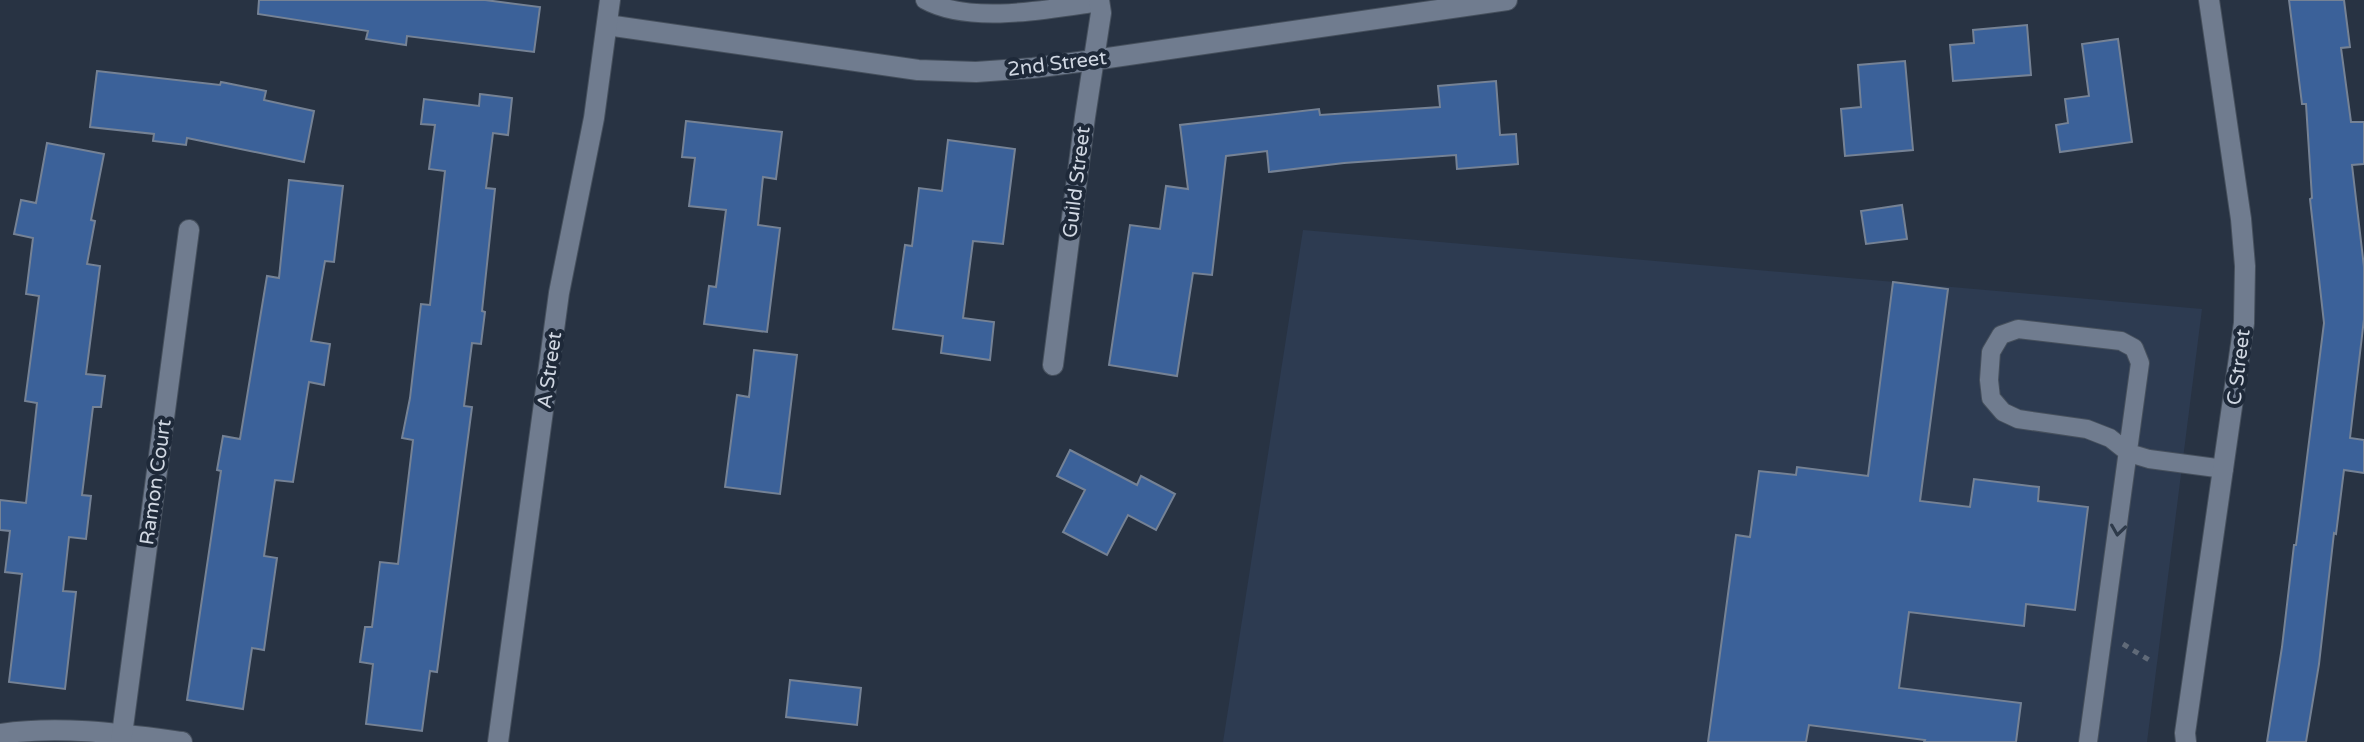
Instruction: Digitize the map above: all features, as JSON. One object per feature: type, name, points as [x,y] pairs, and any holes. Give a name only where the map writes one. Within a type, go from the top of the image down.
[{"type":"street","name":"A Street","points":[[498,742],[559,293],[594,118],[610,0]]},
{"type":"street","name":"2nd Street","points":[[607,25],[918,70],[990,71],[1094,60],[1507,0]]},
{"type":"street","name":"C Street","points":[[2184,739],[2244,323],[2245,266],[2241,219],[2209,0]]},
{"type":"street","name":"Guild Street","points":[[1053,365],[1101,13],[1099,1]]},
{"type":"street","name":"Ramon Court","points":[[121,738],[189,230]]},
{"type":"street","points":[[0,734],[83,730],[121,738],[182,742]]},
{"type":"lane","points":[[925,0],[941,9],[1012,14],[1099,1]]},
{"type":"lane","points":[[2088,742],[2129,453],[2140,363],[2134,348],[2121,341],[2018,329],[2001,335],[1991,352],[1991,398],[2003,412],[2018,419],[2087,429],[2110,438],[2129,453],[2149,459],[2224,469]]},
{"type":"path","points":[[2119,641],[2149,660]]},
{"type":"shaded area","points":[[1303,230],[2202,309],[2147,742],[1223,742]]},
{"type":"building","points":[[259,0],[485,0],[540,7],[534,52],[407,36],[406,45],[366,39],[368,31],[258,14]]},
{"type":"building","points":[[2289,0],[2344,0],[2350,47],[2341,48],[2351,122],[2364,122],[2364,164],[2352,165],[2364,267],[2364,319],[2350,438],[2364,440],[2364,473],[2344,470],[2306,742],[2267,742],[2324,323],[2310,199],[2306,104],[2302,104]]},
{"type":"building","points":[[2027,25],[2031,75],[1953,81],[1950,45],[1974,43],[1973,30]]},
{"type":"building","points":[[2118,39],[2132,142],[2060,152],[2056,125],[2068,123],[2065,99],[2089,96],[2082,44]]},
{"type":"building","points":[[1905,61],[1913,150],[1845,156],[1841,109],[1861,107],[1858,65]]},
{"type":"building","points":[[97,71],[220,85],[221,82],[266,91],[264,100],[314,111],[304,162],[187,138],[186,145],[153,141],[154,134],[90,127]]},
{"type":"building","points":[[1496,81],[1500,135],[1516,134],[1518,164],[1457,169],[1456,155],[1269,172],[1267,151],[1226,156],[1212,275],[1193,273],[1177,376],[1109,365],[1130,225],[1160,229],[1166,186],[1188,189],[1180,125],[1319,109],[1320,115],[1440,107],[1438,86]]},
{"type":"building","points":[[480,94],[512,98],[508,135],[493,133],[486,188],[495,189],[482,311],[485,312],[481,344],[472,343],[464,406],[472,407],[437,672],[430,671],[422,731],[366,724],[373,664],[360,662],[365,627],[372,627],[380,562],[398,564],[413,440],[402,438],[421,304],[430,305],[445,171],[429,169],[435,125],[421,124],[424,99],[479,106]]},
{"type":"building","points":[[686,121],[782,132],[776,179],[763,177],[758,225],[780,228],[767,332],[704,324],[709,286],[716,287],[726,210],[689,206],[695,158],[682,157]]},
{"type":"building","points":[[948,140],[1015,149],[1003,244],[973,241],[963,318],[994,322],[990,360],[941,353],[943,336],[893,329],[905,245],[912,246],[919,188],[942,191]]},
{"type":"building","points":[[47,143],[104,154],[91,220],[95,221],[87,264],[100,266],[86,374],[105,376],[101,407],[93,407],[82,495],[91,496],[86,539],[69,537],[63,591],[76,592],[65,689],[9,682],[22,574],[5,572],[10,531],[0,530],[0,500],[26,503],[37,403],[25,401],[39,296],[26,294],[33,238],[14,234],[21,200],[36,203]]},
{"type":"building","points":[[289,180],[343,186],[334,262],[325,261],[311,341],[330,344],[324,385],[309,382],[293,482],[275,480],[264,556],[277,558],[264,650],[252,648],[243,709],[187,700],[221,471],[217,470],[223,436],[240,439],[267,276],[279,278]]},
{"type":"building","points":[[1902,205],[1907,239],[1866,244],[1861,211]]},
{"type":"building","points":[[1893,282],[1948,289],[1920,501],[1970,507],[1974,479],[2039,487],[2038,501],[2088,507],[2075,610],[2026,604],[2024,626],[1909,612],[1899,688],[2021,703],[2016,742],[1924,742],[1809,725],[1806,742],[1708,742],[1736,535],[1750,537],[1759,471],[1796,475],[1797,467],[1868,476]]},
{"type":"building","points":[[754,350],[797,355],[780,494],[725,487],[737,395],[749,397]]},
{"type":"building","points":[[1070,450],[1137,485],[1141,476],[1175,494],[1156,530],[1128,515],[1107,555],[1063,532],[1085,490],[1057,476]]},
{"type":"building","points":[[790,680],[861,688],[857,725],[786,717]]}]
